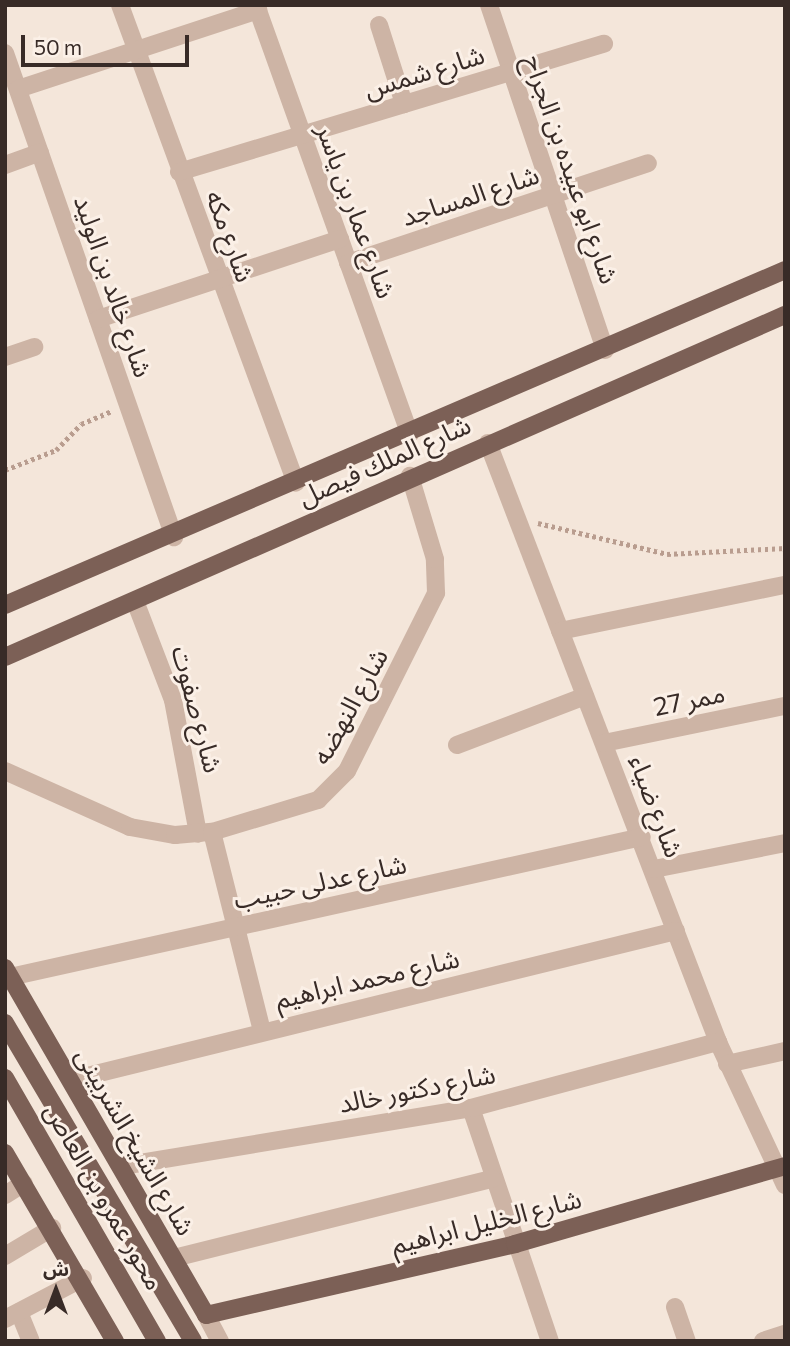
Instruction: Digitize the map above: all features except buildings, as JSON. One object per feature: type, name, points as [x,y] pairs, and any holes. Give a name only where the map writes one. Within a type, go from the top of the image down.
[{"type":"main road","name":"شارع الملك فيصل","points":[[5,605],[174,537],[785,270]]},
{"type":"main road","name":"شارع الملك فيصل","points":[[5,657],[410,476],[785,315]]},
{"type":"main road","name":"شارع الشيخ الشربينى","points":[[8,972],[206,1315]]},
{"type":"main road","name":"محور عمرو بن العاص","points":[[5,1023],[193,1341]]},
{"type":"main road","name":"محور عمرو بن العاص","points":[[5,1078],[157,1341]]},
{"type":"main road","points":[[5,1153],[83,1278],[115,1341]]},
{"type":"main road","name":"شارع الخليل ابراهيم","points":[[206,1315],[515,1244],[780,1168]]},
{"type":"street","name":"شارع مكه","points":[[120,5],[218,279],[296,483]]},
{"type":"street","name":"شارع ابو عبيده بن الجراح","points":[[489,5],[605,350]]},
{"type":"street","points":[[18,89],[257,8]]},
{"type":"street","name":"شارع عمار بن ياسر","points":[[257,8],[410,433]]},
{"type":"street","points":[[379,25],[404,104]]},
{"type":"street","name":"شارع شمس","points":[[179,172],[604,44]]},
{"type":"street","name":"شارع خالد بن الوليد","points":[[5,53],[174,537]]},
{"type":"street","points":[[5,166],[40,152]]},
{"type":"street","name":"شارع المساجد","points":[[348,263],[648,163]]},
{"type":"street","points":[[98,318],[340,239]]},
{"type":"street","points":[[5,357],[34,347]]},
{"type":"street","name":"شارع ضياء","points":[[488,443],[642,837],[727,1064],[780,1168],[785,1185]]},
{"type":"street","name":"شارع النهضه","points":[[5,771],[130,827],[205,833],[300,809],[347,771],[436,593],[435,559],[410,476]]},
{"type":"street","points":[[560,631],[785,585]]},
{"type":"street","name":"شارع صفوت","points":[[135,601],[173,700],[205,833],[236,927],[262,1031]]},
{"type":"street","points":[[457,745],[585,695]]},
{"type":"street","name":"ممر 27","points":[[604,743],[785,706]]},
{"type":"street","name":"شارع عدلى حبيب","points":[[8,972],[236,927],[642,837]]},
{"type":"street","points":[[654,869],[785,843]]},
{"type":"street","name":"شارع محمد ابراهيم","points":[[71,1080],[676,931]]},
{"type":"street","name":"شارع دكتور خالد","points":[[122,1166],[471,1108],[719,1042]]},
{"type":"street","points":[[727,1064],[785,1051]]},
{"type":"street","points":[[471,1108],[492,1179],[550,1341]]},
{"type":"street","points":[[174,1258],[492,1179]]},
{"type":"street","points":[[5,1195],[24,1183]]},
{"type":"street","points":[[5,1256],[52,1228]]},
{"type":"street","points":[[31,1341],[12,1315],[83,1278]]},
{"type":"street","points":[[675,1307],[687,1341]]},
{"type":"street","name":"شارع الشيخ الشربينى","points":[[206,1315],[220,1341]]},
{"type":"street","points":[[763,1341],[785,1334]]},
{"type":"path","points":[[5,470],[56,450],[92,418],[128,405]]},
{"type":"path","points":[[516,516],[657,553],[785,548]]}]
